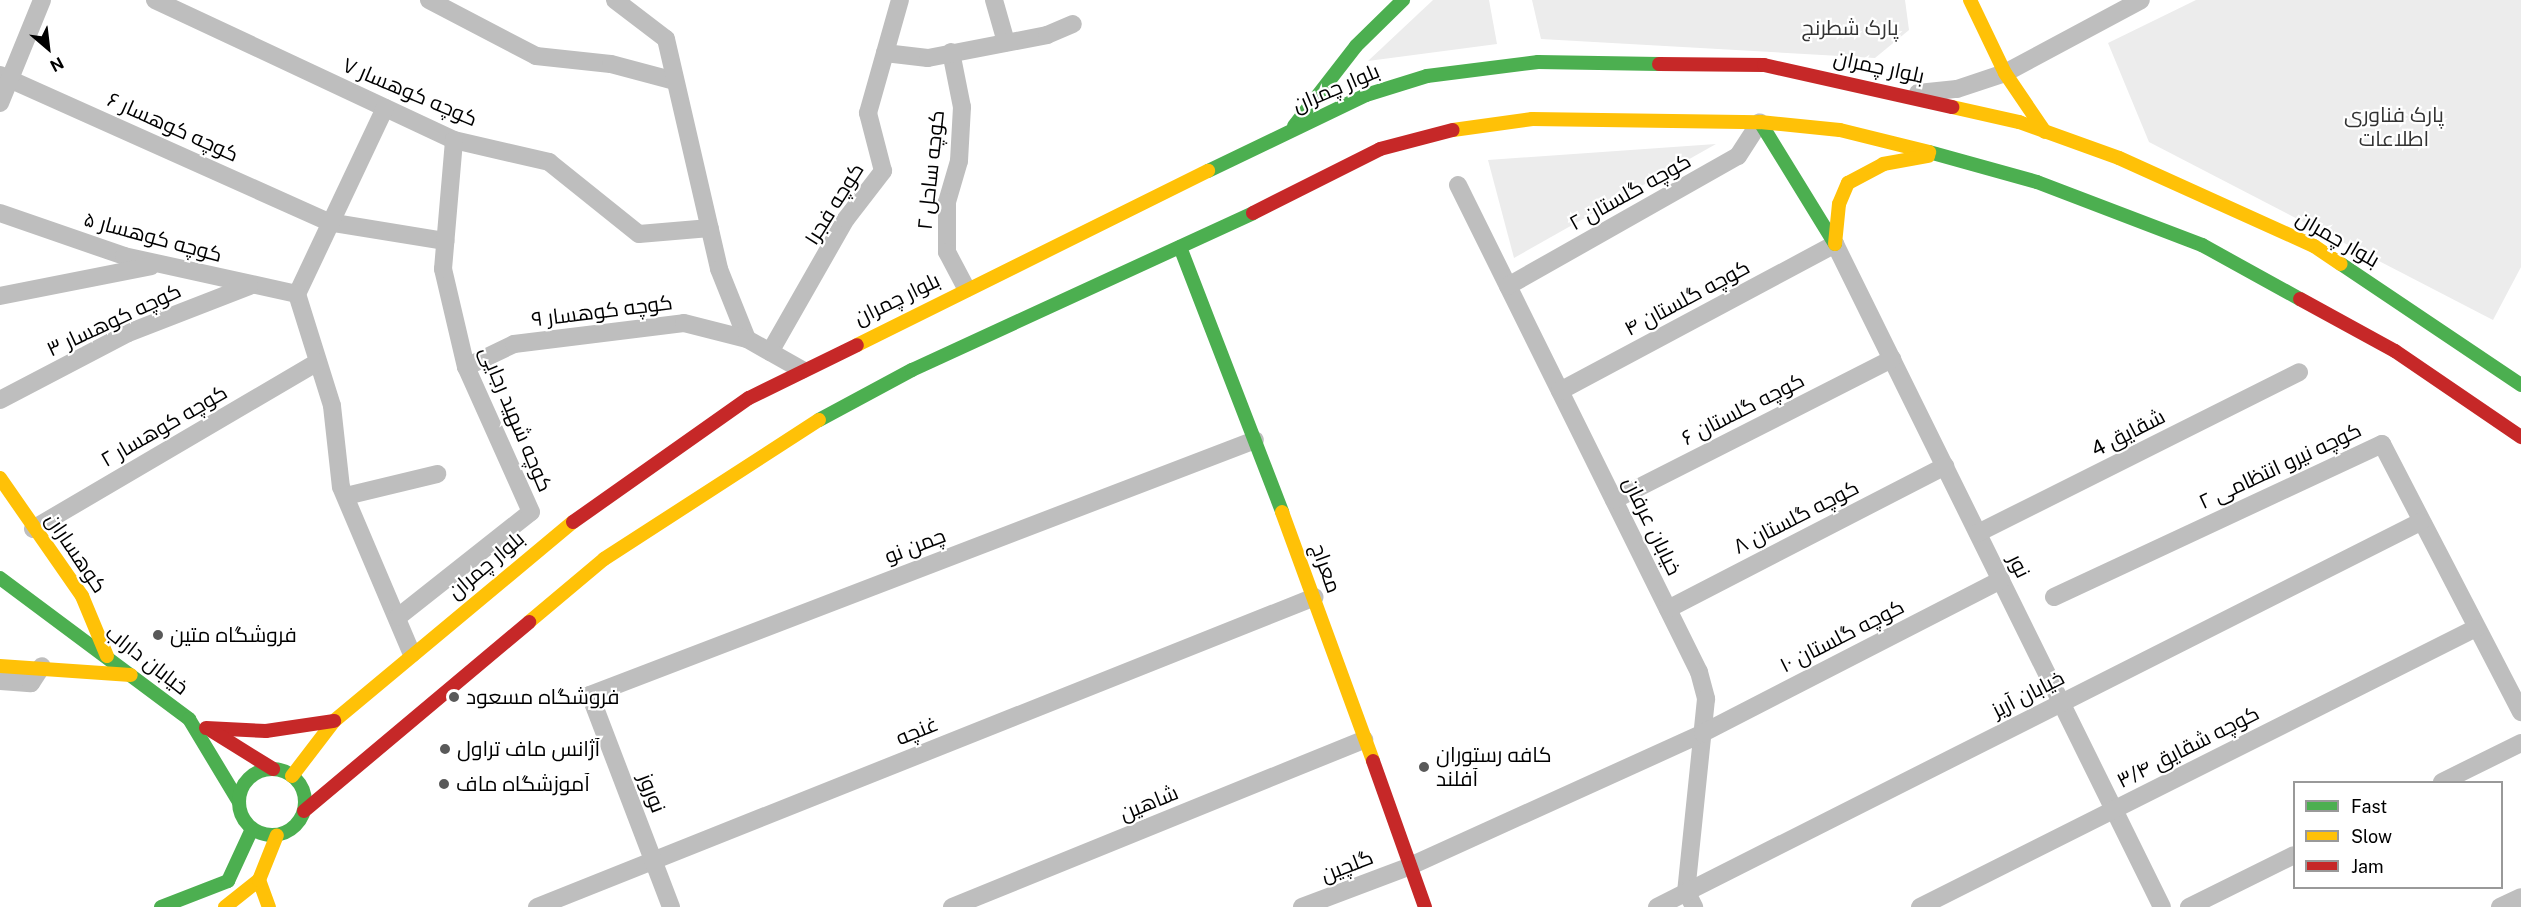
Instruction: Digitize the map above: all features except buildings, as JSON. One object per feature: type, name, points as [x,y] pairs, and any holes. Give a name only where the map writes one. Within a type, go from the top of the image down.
[{"type":"main road","points":[[1292,130],[1356,46],[1403,0]]},
{"type":"main road","points":[[1970,0],[2005,73],[2045,132]]},
{"type":"main road","name":"بلوار چمران","points":[[292,776],[334,721],[412,654],[642,468],[802,370],[966,288],[1366,95],[1427,76],[1538,62],[1764,65],[1907,94],[2045,132],[2140,167],[2314,246],[2521,385]]},
{"type":"main road","points":[[252,829],[277,835],[294,827],[304,810],[604,559],[782,440],[912,370],[1180,247],[1380,149],[1442,132],[1532,118],[1760,122],[1840,130],[1939,154],[2037,182],[2202,245],[2396,351],[2521,437]]},
{"type":"main road","points":[[1760,122],[1835,244]]},
{"type":"main road","points":[[1835,244],[1839,204],[1848,183],[1882,165],[1939,154]]},
{"type":"main road","name":"معراج","points":[[1180,247],[1315,597],[1408,867],[1425,907]]},
{"type":"main road","name":"کوهساران","points":[[0,478],[33,529],[82,596],[107,656]]},
{"type":"main road","name":"خیابان داراب","points":[[0,578],[189,719],[239,802]]},
{"type":"main road","points":[[0,666],[42,666],[132,675]]},
{"type":"main road","points":[[189,719],[273,769],[292,776],[303,791],[304,810]]},
{"type":"main road","points":[[206,728],[266,731],[334,721]]},
{"type":"main road","points":[[318,739],[332,759],[354,768]]},
{"type":"main road","points":[[252,829],[239,802],[246,782],[273,769]]},
{"type":"main road","points":[[161,907],[228,881],[252,829]]},
{"type":"main road","points":[[225,907],[259,880],[277,835]]},
{"type":"main road","points":[[259,880],[269,907]]},
{"type":"street","points":[[0,103],[5,77],[42,0]]},
{"type":"street","name":"کوچه کوهسار ۷","points":[[155,0],[454,140],[549,162],[639,234],[710,228]]},
{"type":"street","points":[[429,0],[536,56],[610,64],[675,81]]},
{"type":"street","points":[[615,0],[666,39],[719,269],[747,339]]},
{"type":"street","name":"کوچه فجر۱","points":[[770,352],[846,219],[883,171],[868,113],[900,0]]},
{"type":"street","points":[[994,0],[1006,42]]},
{"type":"street","points":[[1907,94],[1957,89],[2005,73],[2141,0]]},
{"type":"street","points":[[885,53],[928,58],[1047,35],[1073,24]]},
{"type":"street","name":"کوچه ساحل ۲","points":[[951,52],[962,106],[959,161],[948,202],[947,252],[966,288]]},
{"type":"street","name":"کوچه کوهسار ۶","points":[[5,77],[328,222],[445,241]]},
{"type":"street","points":[[385,108],[328,222],[297,294],[332,406],[345,496],[412,654]]},
{"type":"street","name":"کوچه گلستان ۲","points":[[1508,286],[1738,156],[1760,122]]},
{"type":"street","name":"کوچه شهید رجایی","points":[[398,617],[531,512],[466,367],[443,269],[454,140]]},
{"type":"street","name":"خیابان عرفان","points":[[1458,185],[1699,672],[1706,699],[1690,899]]},
{"type":"street","name":"کوچه کوهسار ۵","points":[[0,213],[158,265],[249,286],[297,294]]},
{"type":"street","name":"نور","points":[[1835,244],[2162,907]]},
{"type":"street","name":"کوچه گلستان ۴","points":[[1560,391],[1835,244]]},
{"type":"street","points":[[0,296],[158,265]]},
{"type":"street","name":"کوچه کوهسار ۳","points":[[0,400],[128,333],[249,286]]},
{"type":"street","name":"کوچه کوهسار ۹","points":[[466,367],[514,344],[673,324],[747,339],[802,370]]},
{"type":"street","name":"کوچه گلستان ۶","points":[[1614,500],[1892,359]]},
{"type":"street","name":"کوچه کوهسار ۲","points":[[33,529],[318,362]]},
{"type":"street","name":"شقایق 4","points":[[1978,533],[2299,372]]},
{"type":"street","name":"چمن نو","points":[[590,695],[1255,440]]},
{"type":"street","name":"کوچه نیرو انتظامی ۲","points":[[2054,597],[2382,444],[2420,522],[2521,712]]},
{"type":"street","name":"کوچه گلستان ۸","points":[[1668,609],[1945,466]]},
{"type":"street","points":[[345,496],[437,474]]},
{"type":"street","name":"خیابان آریز","points":[[1657,907],[1690,899],[2061,703],[2420,522]]},
{"type":"street","name":"کوچه گلستان ۱۰","points":[[1408,867],[1703,733],[2001,580]]},
{"type":"street","name":"غنچه","points":[[537,907],[1315,597]]},
{"type":"street","name":"کوچه شقایق ۳/۴","points":[[1920,907],[2476,628]]},
{"type":"street","points":[[0,681],[31,683],[42,666]]},
{"type":"street","name":"نوروز","points":[[590,695],[671,907]]},
{"type":"street","name":"شاهین","points":[[952,907],[1364,740]]},
{"type":"street","points":[[2446,781],[2521,743]]},
{"type":"street","points":[[2189,907],[2293,856]]},
{"type":"street","name":"گلچین","points":[[1302,907],[1408,867]]},
{"type":"street","points":[[2500,907],[2521,897]]},
{"type":"green space","points":[[1433,0],[1489,0],[1497,44],[1368,61]]},
{"type":"green space","name":"پارک شطرنج","points":[[1532,0],[1905,0],[1909,30],[1875,58],[1541,39]]},
{"type":"green space","name":"پارک فناوری اطلاعات","points":[[2196,0],[2521,0],[2521,267],[2493,320],[2149,142],[2108,43]]},
{"type":"green space","points":[[1716,144],[1514,258],[1488,160]]},
{"type":"traffic: fast","points":[[1294,126],[1356,46],[1403,0]]},
{"type":"traffic: fast","points":[[1208,171],[1366,95],[1427,76],[1538,62],[1659,64]]},
{"type":"traffic: fast","points":[[1760,122],[1835,244]]},
{"type":"traffic: fast","points":[[1929,152],[2037,182],[2202,245],[2300,299]]},
{"type":"traffic: fast","points":[[819,420],[912,370],[1253,213]]},
{"type":"traffic: fast","points":[[1180,247],[1282,512]]},
{"type":"traffic: fast","points":[[2341,264],[2521,385]]},
{"type":"traffic: fast","points":[[0,578],[189,719],[239,802]]},
{"type":"traffic: fast","points":[[272,769],[285,772],[295,779],[302,789],[305,802],[302,815],[295,825],[285,832],[272,835],[259,832],[249,825],[242,815],[239,802],[242,789],[249,779],[259,772],[272,769]]},
{"type":"traffic: fast","points":[[161,907],[228,881],[252,829]]},
{"type":"traffic: slow","points":[[1970,0],[2005,73],[2045,132]]},
{"type":"traffic: slow","points":[[1952,107],[2019,122],[2119,158],[2314,246],[2341,264]]},
{"type":"traffic: slow","points":[[1453,130],[1532,119],[1760,122],[1840,130],[1929,152]]},
{"type":"traffic: slow","points":[[1835,244],[1839,204],[1848,183],[1883,164],[1928,156]]},
{"type":"traffic: slow","points":[[857,345],[1208,171]]},
{"type":"traffic: slow","points":[[529,622],[604,559],[819,420]]},
{"type":"traffic: slow","points":[[0,478],[82,596],[107,656]]},
{"type":"traffic: slow","points":[[1282,512],[1373,761]]},
{"type":"traffic: slow","points":[[292,776],[334,721],[573,522]]},
{"type":"traffic: slow","points":[[0,666],[131,675]]},
{"type":"traffic: slow","points":[[225,907],[259,880],[277,835]]},
{"type":"traffic: slow","points":[[259,880],[269,907]]},
{"type":"traffic: jam","points":[[1659,64],[1764,65],[1952,107]]},
{"type":"traffic: jam","points":[[1253,213],[1380,149],[1453,130]]},
{"type":"traffic: jam","points":[[2300,299],[2395,351],[2521,437]]},
{"type":"traffic: jam","points":[[573,522],[749,398],[857,345]]},
{"type":"traffic: jam","points":[[304,811],[529,622]]},
{"type":"traffic: jam","points":[[206,728],[266,731],[334,721]]},
{"type":"traffic: jam","points":[[212,731],[273,769]]},
{"type":"traffic: jam","points":[[1373,761],[1425,907]]},
{"type":"place","name":"فروشگاه متین","points":[[158,635]]},
{"type":"place","name":"فروشگاه مسعود","points":[[454,697]]},
{"type":"place","name":"آژانس ماف تراول","points":[[445,749]]},
{"type":"place","name":"کافه رستوران آفلند","points":[[1424,767]]},
{"type":"place","name":"آموزشگاه ماف","points":[[444,784]]}]
